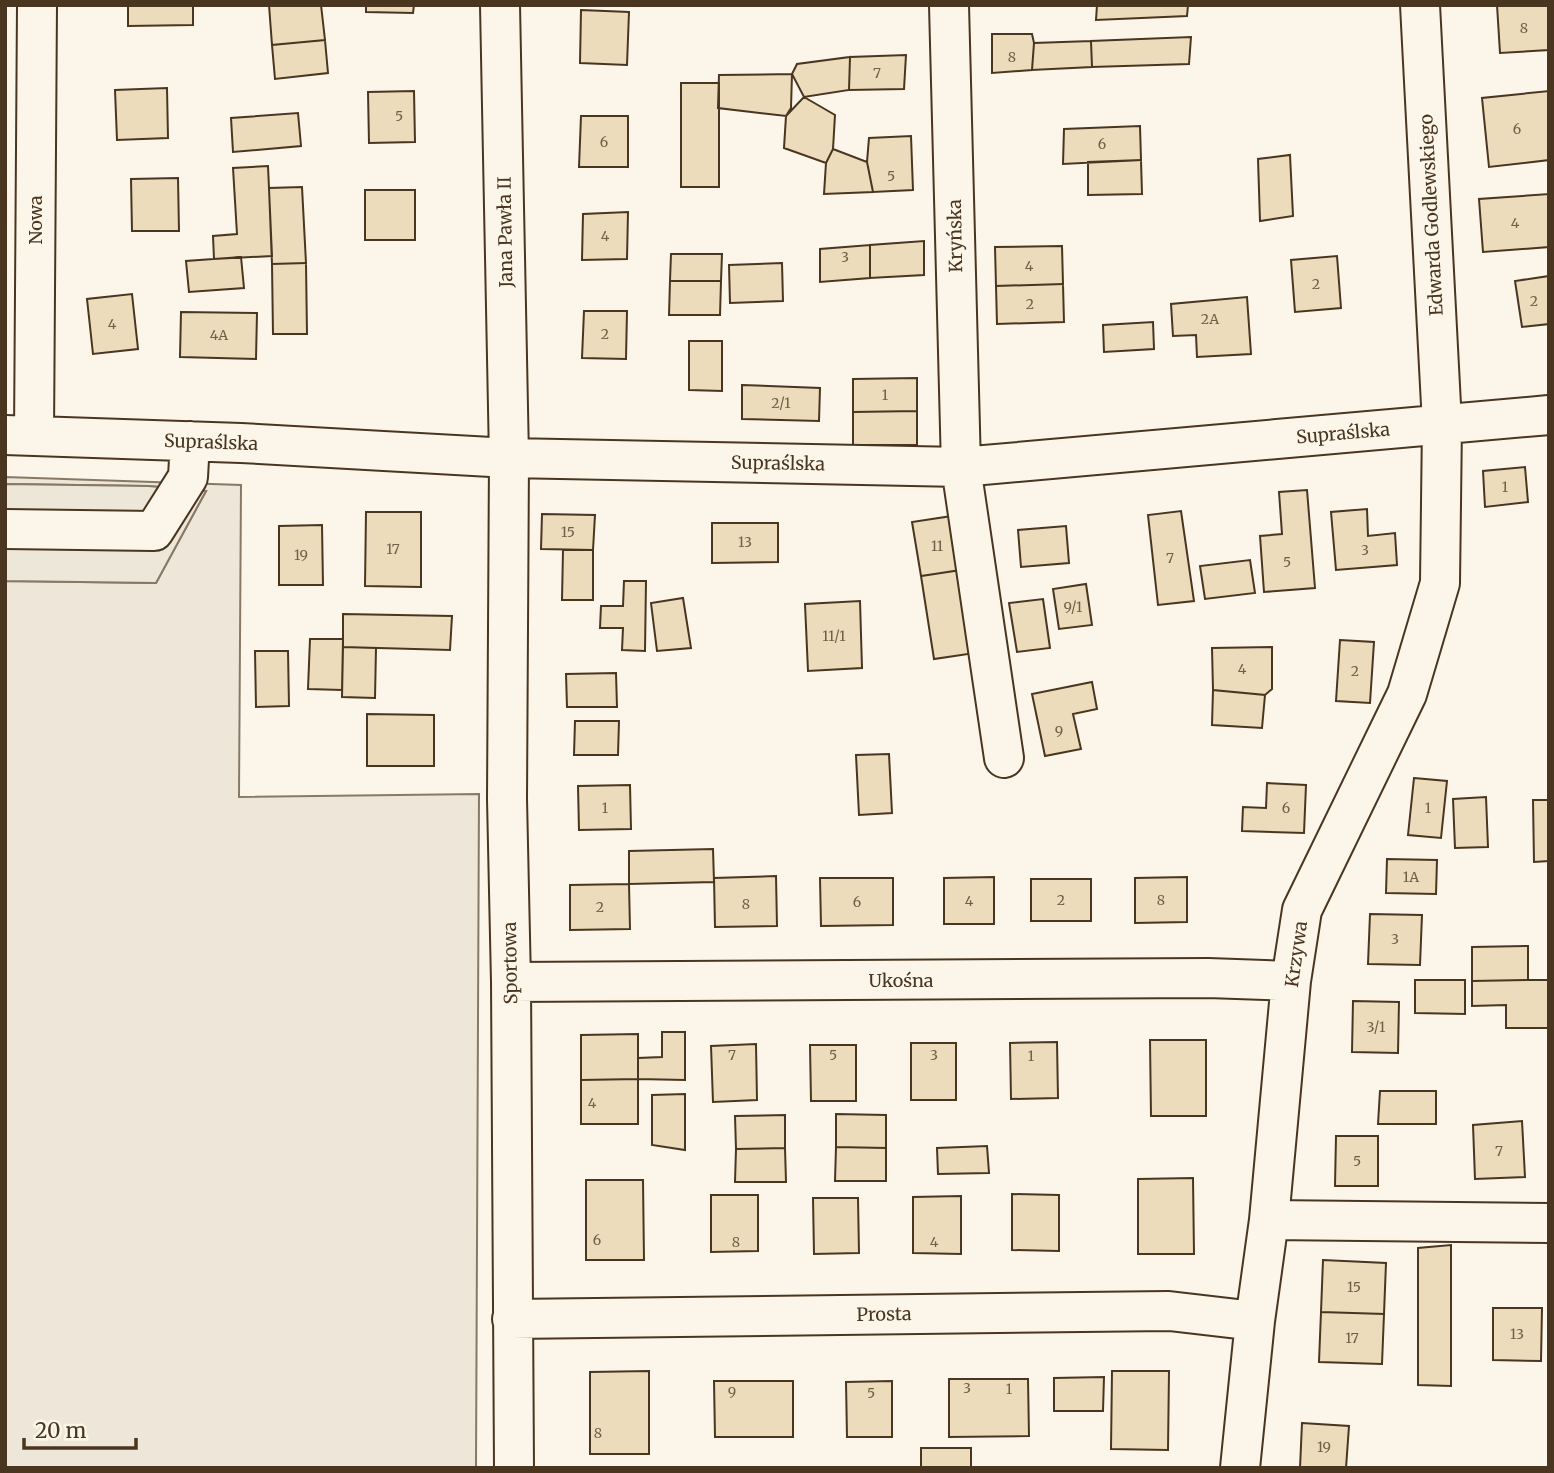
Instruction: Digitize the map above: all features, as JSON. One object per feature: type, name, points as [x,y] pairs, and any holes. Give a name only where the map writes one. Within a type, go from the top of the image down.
[{"type":"street","name":"Nowa","points":[[20,435],[37,5]]},
{"type":"street","name":"Jana Pawła II","points":[[500,5],[509,458]]},
{"type":"street","name":"Kryńska","points":[[949,5],[961,467],[1004,758]]},
{"type":"street","name":"Edwarda Godlewskiego","points":[[1420,5],[1441,424]]},
{"type":"street","name":"Supraślska","points":[[20,435],[509,458],[961,467],[1549,415]]},
{"type":"street","name":"Krzywa","points":[[1240,1468],[1255,1321],[1269,1220],[1291,981],[1302,910],[1407,694],[1440,583],[1441,424]]},
{"type":"street","points":[[5,529],[154,531],[188,477],[190,441]]},
{"type":"street","name":"Sportowa","points":[[509,458],[507,799],[514,1468]]},
{"type":"street","name":"Ukośna","points":[[511,982],[1208,978],[1291,981]]},
{"type":"street","points":[[1269,1220],[1549,1223]]},
{"type":"street","name":"Prosta","points":[[512,1320],[1169,1311],[1255,1321]]},
{"type":"shaded area","points":[[5,477],[241,485],[239,797],[479,794],[476,1468],[5,1468],[5,581],[156,583],[206,491],[148,486],[5,484]]},
{"type":"shaded area","points":[[5,484],[148,486],[206,491],[156,583],[5,581]]},
{"type":"building","points":[[128,5],[193,5],[193,25],[128,26]]},
{"type":"building","points":[[269,5],[321,5],[325,40],[272,45]]},
{"type":"building","points":[[366,5],[414,5],[413,13],[366,12]]},
{"type":"building","points":[[1097,5],[1188,5],[1187,16],[1096,20]]},
{"type":"building","points":[[1497,5],[1549,5],[1549,50],[1500,53]]},
{"type":"building","points":[[581,10],[629,12],[627,65],[580,63]]},
{"type":"building","points":[[992,34],[1032,34],[1032,70],[992,73]]},
{"type":"building","points":[[1191,37],[1189,64],[1092,67],[1091,41]]},
{"type":"building","points":[[325,40],[328,73],[275,79],[272,45]]},
{"type":"building","points":[[1091,41],[1092,67],[1032,70],[1034,43]]},
{"type":"building","points":[[906,55],[904,89],[849,90],[850,57]]},
{"type":"building","points":[[850,57],[849,90],[804,97],[792,74],[797,64]]},
{"type":"building","points":[[792,74],[791,108],[786,116],[718,108],[719,75]]},
{"type":"building","points":[[681,83],[719,83],[719,187],[681,187]]},
{"type":"building","points":[[167,88],[168,138],[117,140],[115,90]]},
{"type":"building","points":[[414,91],[415,142],[369,143],[368,92]]},
{"type":"building","points":[[1549,91],[1549,160],[1489,167],[1482,98]]},
{"type":"building","points":[[804,97],[835,115],[833,149],[826,163],[784,148],[786,116]]},
{"type":"building","points":[[298,113],[301,146],[233,152],[231,118]]},
{"type":"building","points":[[581,116],[628,116],[628,167],[579,167]]},
{"type":"building","points":[[1140,126],[1141,160],[1063,164],[1064,129]]},
{"type":"building","points":[[911,136],[913,190],[873,192],[867,162],[869,138]]},
{"type":"building","points":[[833,149],[867,162],[873,192],[824,194],[826,163]]},
{"type":"building","points":[[1290,155],[1293,216],[1260,221],[1258,159]]},
{"type":"building","points":[[1141,160],[1142,194],[1088,195],[1088,162]]},
{"type":"building","points":[[268,166],[272,256],[214,259],[213,236],[237,234],[233,168]]},
{"type":"building","points":[[178,178],[179,231],[132,231],[131,179]]},
{"type":"building","points":[[302,187],[306,263],[272,264],[269,188]]},
{"type":"building","points":[[365,190],[415,190],[415,240],[365,240]]},
{"type":"building","points":[[1549,194],[1549,247],[1483,252],[1479,199]]},
{"type":"building","points":[[628,212],[627,259],[582,260],[583,214]]},
{"type":"building","points":[[924,241],[924,275],[870,278],[870,245]]},
{"type":"building","points":[[870,245],[870,278],[820,282],[820,249]]},
{"type":"building","points":[[1062,246],[1063,284],[996,286],[995,247]]},
{"type":"building","points":[[671,254],[722,254],[721,281],[670,281]]},
{"type":"building","points":[[1337,256],[1341,308],[1295,312],[1291,260]]},
{"type":"building","points":[[241,257],[244,288],[189,292],[186,261]]},
{"type":"building","points":[[306,263],[307,334],[273,334],[272,264]]},
{"type":"building","points":[[782,263],[783,301],[730,303],[729,265]]},
{"type":"building","points":[[1549,276],[1549,324],[1522,327],[1515,281]]},
{"type":"building","points":[[670,281],[721,281],[720,315],[669,315]]},
{"type":"building","points":[[1063,284],[1064,322],[997,324],[996,286]]},
{"type":"building","points":[[132,294],[138,349],[93,354],[87,299]]},
{"type":"building","points":[[1247,297],[1251,354],[1197,357],[1196,335],[1173,336],[1171,304]]},
{"type":"building","points":[[584,311],[627,311],[626,359],[582,358]]},
{"type":"building","points":[[181,312],[257,313],[256,359],[180,357]]},
{"type":"building","points":[[1153,322],[1154,349],[1104,352],[1103,325]]},
{"type":"building","points":[[689,341],[722,341],[722,391],[689,390]]},
{"type":"building","points":[[917,378],[917,411],[853,412],[853,379]]},
{"type":"building","points":[[742,385],[820,388],[819,421],[742,419]]},
{"type":"building","points":[[917,411],[917,445],[853,445],[853,412]]},
{"type":"building","points":[[1525,467],[1528,502],[1485,507],[1483,471]]},
{"type":"building","points":[[1307,490],[1315,588],[1264,592],[1260,536],[1282,534],[1279,492]]},
{"type":"building","points":[[1367,509],[1368,536],[1395,533],[1397,565],[1336,570],[1331,512]]},
{"type":"building","points":[[1181,511],[1194,601],[1158,605],[1148,515]]},
{"type":"building","points":[[366,512],[421,512],[421,587],[365,586]]},
{"type":"building","points":[[542,514],[595,515],[593,550],[541,549]]},
{"type":"building","points":[[952,516],[961,570],[921,576],[912,522]]},
{"type":"building","points":[[712,523],[778,523],[778,562],[712,563]]},
{"type":"building","points":[[322,525],[323,585],[279,585],[279,526]]},
{"type":"building","points":[[1066,526],[1069,563],[1021,567],[1018,530]]},
{"type":"building","points":[[563,550],[593,550],[593,600],[562,600]]},
{"type":"building","points":[[1250,560],[1255,593],[1205,599],[1200,566]]},
{"type":"building","points":[[961,570],[975,653],[934,659],[921,576]]},
{"type":"building","points":[[624,581],[646,581],[645,651],[622,650],[623,628],[600,628],[601,606],[623,606]]},
{"type":"building","points":[[1086,584],[1092,625],[1059,629],[1053,589]]},
{"type":"building","points":[[683,598],[691,648],[657,651],[651,603]]},
{"type":"building","points":[[1043,599],[1050,648],[1017,652],[1009,603]]},
{"type":"building","points":[[860,601],[862,668],[808,671],[805,604]]},
{"type":"building","points":[[343,614],[452,616],[450,650],[343,647]]},
{"type":"building","points":[[310,639],[343,639],[342,690],[308,689]]},
{"type":"building","points":[[1340,640],[1374,642],[1370,703],[1336,701]]},
{"type":"building","points":[[343,647],[376,648],[375,698],[342,697]]},
{"type":"building","points":[[1272,647],[1272,689],[1265,695],[1213,690],[1212,648]]},
{"type":"building","points":[[255,651],[288,651],[289,706],[256,707]]},
{"type":"building","points":[[616,673],[617,707],[567,707],[566,674]]},
{"type":"building","points":[[1092,682],[1097,709],[1073,714],[1081,749],[1045,756],[1032,694]]},
{"type":"building","points":[[1213,690],[1265,695],[1262,728],[1212,725]]},
{"type":"building","points":[[367,714],[434,715],[434,766],[367,766]]},
{"type":"building","points":[[575,721],[619,721],[618,755],[574,755]]},
{"type":"building","points":[[889,754],[892,813],[859,815],[856,755]]},
{"type":"building","points":[[1414,778],[1447,781],[1441,838],[1408,835]]},
{"type":"building","points":[[1267,783],[1306,785],[1304,833],[1242,831],[1243,807],[1266,808]]},
{"type":"building","points":[[630,785],[631,829],[579,830],[578,786]]},
{"type":"building","points":[[1486,797],[1488,847],[1455,848],[1453,799]]},
{"type":"building","points":[[1533,800],[1549,800],[1549,861],[1534,862]]},
{"type":"building","points":[[713,849],[714,882],[629,884],[629,851]]},
{"type":"building","points":[[1387,859],[1437,860],[1436,894],[1386,893]]},
{"type":"building","points":[[776,876],[777,926],[715,927],[714,878]]},
{"type":"building","points":[[994,877],[994,924],[944,924],[944,878]]},
{"type":"building","points":[[1187,877],[1187,922],[1135,923],[1135,878]]},
{"type":"building","points":[[820,878],[893,878],[893,925],[821,926]]},
{"type":"building","points":[[1031,879],[1091,879],[1091,921],[1031,921]]},
{"type":"building","points":[[629,884],[630,929],[570,930],[570,885]]},
{"type":"building","points":[[1370,914],[1422,915],[1420,965],[1368,964]]},
{"type":"building","points":[[1528,946],[1528,980],[1472,981],[1472,947]]},
{"type":"building","points":[[1415,980],[1465,980],[1465,1014],[1415,1013]]},
{"type":"building","points":[[1549,980],[1549,1028],[1506,1028],[1506,1005],[1472,1006],[1472,981]]},
{"type":"building","points":[[1353,1001],[1399,1002],[1398,1053],[1352,1052]]},
{"type":"building","points":[[662,1032],[685,1032],[685,1080],[638,1079],[638,1058],[662,1057]]},
{"type":"building","points":[[638,1034],[638,1079],[581,1080],[581,1035]]},
{"type":"building","points":[[1150,1040],[1206,1040],[1206,1116],[1151,1116]]},
{"type":"building","points":[[1057,1042],[1058,1098],[1011,1099],[1010,1043]]},
{"type":"building","points":[[911,1043],[956,1043],[956,1100],[911,1100]]},
{"type":"building","points":[[756,1044],[757,1100],[713,1102],[711,1046]]},
{"type":"building","points":[[810,1045],[856,1045],[856,1101],[811,1101]]},
{"type":"building","points":[[638,1079],[638,1124],[581,1124],[581,1080]]},
{"type":"building","points":[[1380,1091],[1436,1091],[1436,1124],[1378,1124]]},
{"type":"building","points":[[685,1094],[685,1150],[652,1145],[652,1095]]},
{"type":"building","points":[[836,1114],[886,1115],[886,1148],[836,1147]]},
{"type":"building","points":[[785,1115],[785,1148],[736,1149],[735,1116]]},
{"type":"building","points":[[1522,1121],[1525,1177],[1475,1179],[1473,1125]]},
{"type":"building","points":[[1336,1136],[1378,1136],[1378,1186],[1335,1186]]},
{"type":"building","points":[[987,1146],[989,1173],[938,1174],[937,1148]]},
{"type":"building","points":[[836,1147],[886,1148],[886,1181],[835,1181]]},
{"type":"building","points":[[785,1148],[786,1182],[735,1182],[736,1149]]},
{"type":"building","points":[[1193,1178],[1194,1254],[1138,1254],[1138,1179]]},
{"type":"building","points":[[586,1180],[643,1180],[644,1260],[586,1260]]},
{"type":"building","points":[[1012,1194],[1059,1195],[1059,1251],[1012,1250]]},
{"type":"building","points":[[711,1195],[758,1195],[758,1251],[711,1252]]},
{"type":"building","points":[[961,1196],[961,1254],[913,1253],[913,1197]]},
{"type":"building","points":[[813,1198],[858,1198],[859,1253],[814,1254]]},
{"type":"building","points":[[1451,1245],[1451,1386],[1418,1385],[1418,1248]]},
{"type":"building","points":[[1323,1260],[1386,1263],[1384,1314],[1321,1312]]},
{"type":"building","points":[[1493,1308],[1542,1308],[1541,1361],[1493,1360]]},
{"type":"building","points":[[1321,1312],[1384,1314],[1382,1364],[1319,1362]]},
{"type":"building","points":[[649,1371],[649,1454],[590,1454],[590,1372]]},
{"type":"building","points":[[1112,1371],[1169,1371],[1168,1450],[1111,1449]]},
{"type":"building","points":[[1104,1377],[1103,1411],[1054,1411],[1054,1378]]},
{"type":"building","points":[[949,1379],[1028,1379],[1029,1436],[949,1437]]},
{"type":"building","points":[[714,1381],[793,1381],[793,1437],[715,1437]]},
{"type":"building","points":[[892,1381],[892,1437],[847,1437],[846,1382]]},
{"type":"building","points":[[1302,1423],[1349,1426],[1346,1468],[1300,1468]]},
{"type":"building","points":[[921,1448],[971,1448],[971,1468],[921,1468]]}]
